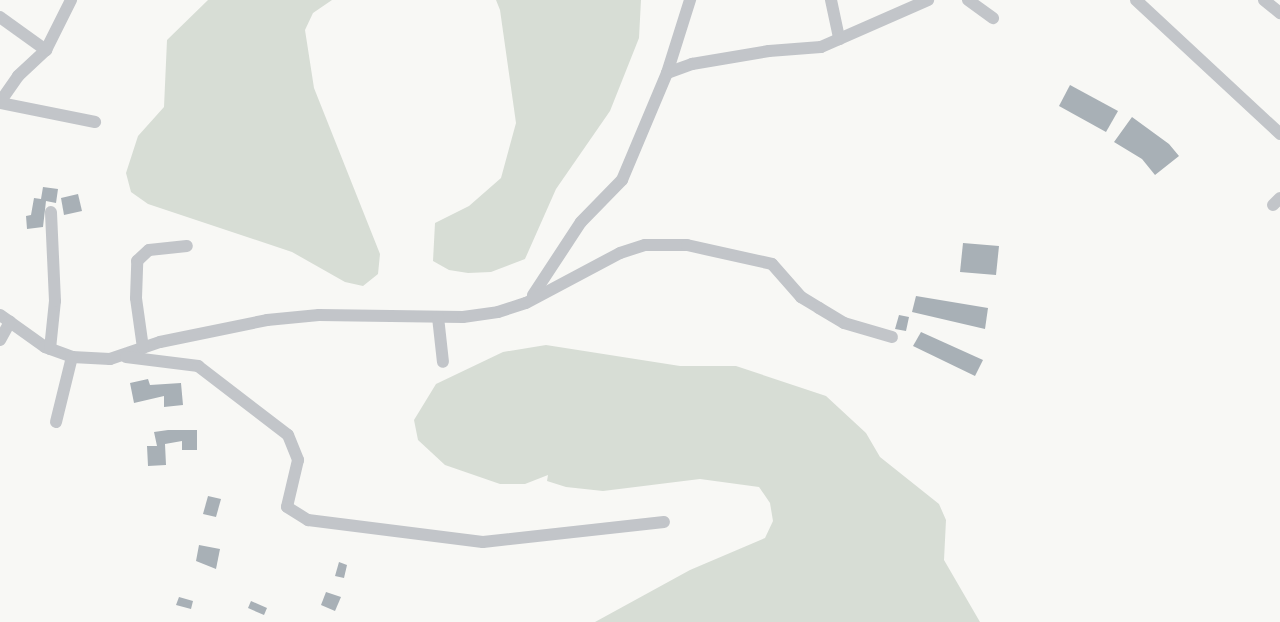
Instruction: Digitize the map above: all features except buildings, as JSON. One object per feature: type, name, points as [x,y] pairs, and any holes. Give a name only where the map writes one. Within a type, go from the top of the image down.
[{"type":"street","points":[[71,0],[46,51],[18,76],[0,103],[95,122]]},
{"type":"street","points":[[526,303],[581,222],[622,180],[667,73],[690,0]]},
{"type":"street","points":[[831,0],[839,39]]},
{"type":"street","points":[[968,0],[993,18]]},
{"type":"street","points":[[1137,0],[1280,134]]},
{"type":"street","points":[[667,73],[692,64],[770,51],[821,46],[925,1]]},
{"type":"street","points":[[0,17],[46,51]]},
{"type":"street","points":[[50,349],[55,301],[51,212]]},
{"type":"street","points":[[122,356],[217,328],[267,320],[319,315],[438,317],[498,312],[526,303],[621,253],[645,245],[687,245],[772,264],[801,297],[819,308],[844,323],[892,337]]},
{"type":"street","points":[[143,348],[136,298],[137,261],[148,250],[187,246]]},
{"type":"street","points":[[438,317],[443,362]]},
{"type":"street","points":[[0,340],[5,319],[50,349],[72,357],[122,356],[198,366],[288,435],[298,459],[287,507],[309,520],[483,542],[664,522]]},
{"type":"street","points":[[56,422],[72,357]]},
{"type":"shaded area","points":[[208,0],[332,0],[313,13],[305,30],[314,88],[380,254],[378,274],[363,286],[345,282],[292,252],[148,204],[131,192],[126,173],[138,136],[164,107],[167,40]]},
{"type":"shaded area","points":[[496,0],[641,0],[639,38],[610,111],[556,189],[525,259],[491,272],[468,273],[449,270],[433,261],[435,223],[469,206],[501,178],[516,123],[500,10]]},
{"type":"shaded area","points":[[546,345],[680,366],[736,366],[826,396],[866,433],[880,457],[939,504],[946,520],[944,560],[980,622],[595,622],[690,570],[765,538],[773,521],[770,503],[759,487],[700,479],[603,491],[566,487],[547,481],[548,475],[525,484],[500,484],[445,465],[418,440],[414,420],[436,384],[503,352]]}]
